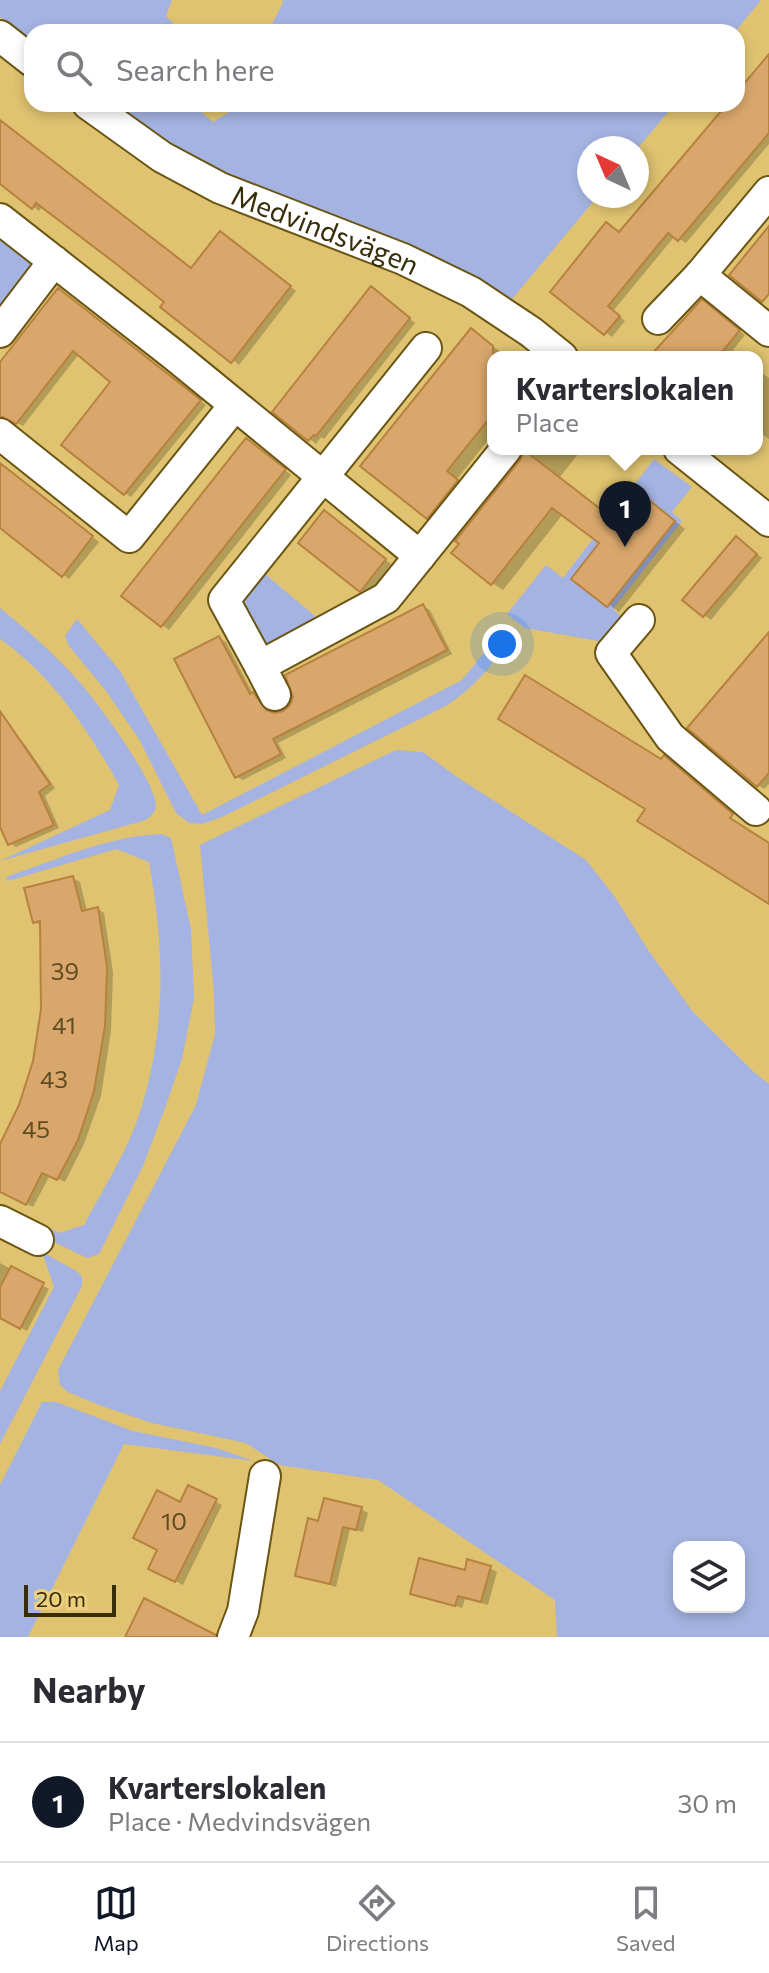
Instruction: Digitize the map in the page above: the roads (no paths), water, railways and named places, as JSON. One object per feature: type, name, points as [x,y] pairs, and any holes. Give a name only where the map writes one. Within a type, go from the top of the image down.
[{"type":"street","points":[[0,36],[24,55]]},
{"type":"street","name":"Medvindsvägen","points":[[99,112],[162,157],[220,188],[403,259],[471,292],[555,351]]},
{"type":"street","points":[[658,319],[700,275],[769,192]]},
{"type":"street","points":[[0,219],[420,556]]},
{"type":"street","points":[[0,332],[54,261]]},
{"type":"street","points":[[700,275],[769,331]]},
{"type":"street","points":[[275,695],[224,600],[426,348]]},
{"type":"street","points":[[0,434],[129,537],[234,406]]},
{"type":"street","points":[[260,666],[386,598],[501,455]]},
{"type":"street","points":[[686,455],[769,521]]},
{"type":"street","points":[[639,620],[611,653],[670,737],[765,808]]},
{"type":"street","points":[[0,1221],[38,1240]]},
{"type":"street","points":[[241,1635],[265,1476]]},
{"type":"place","name":"Kvarterslokalen","points":[[625,547]]}]
